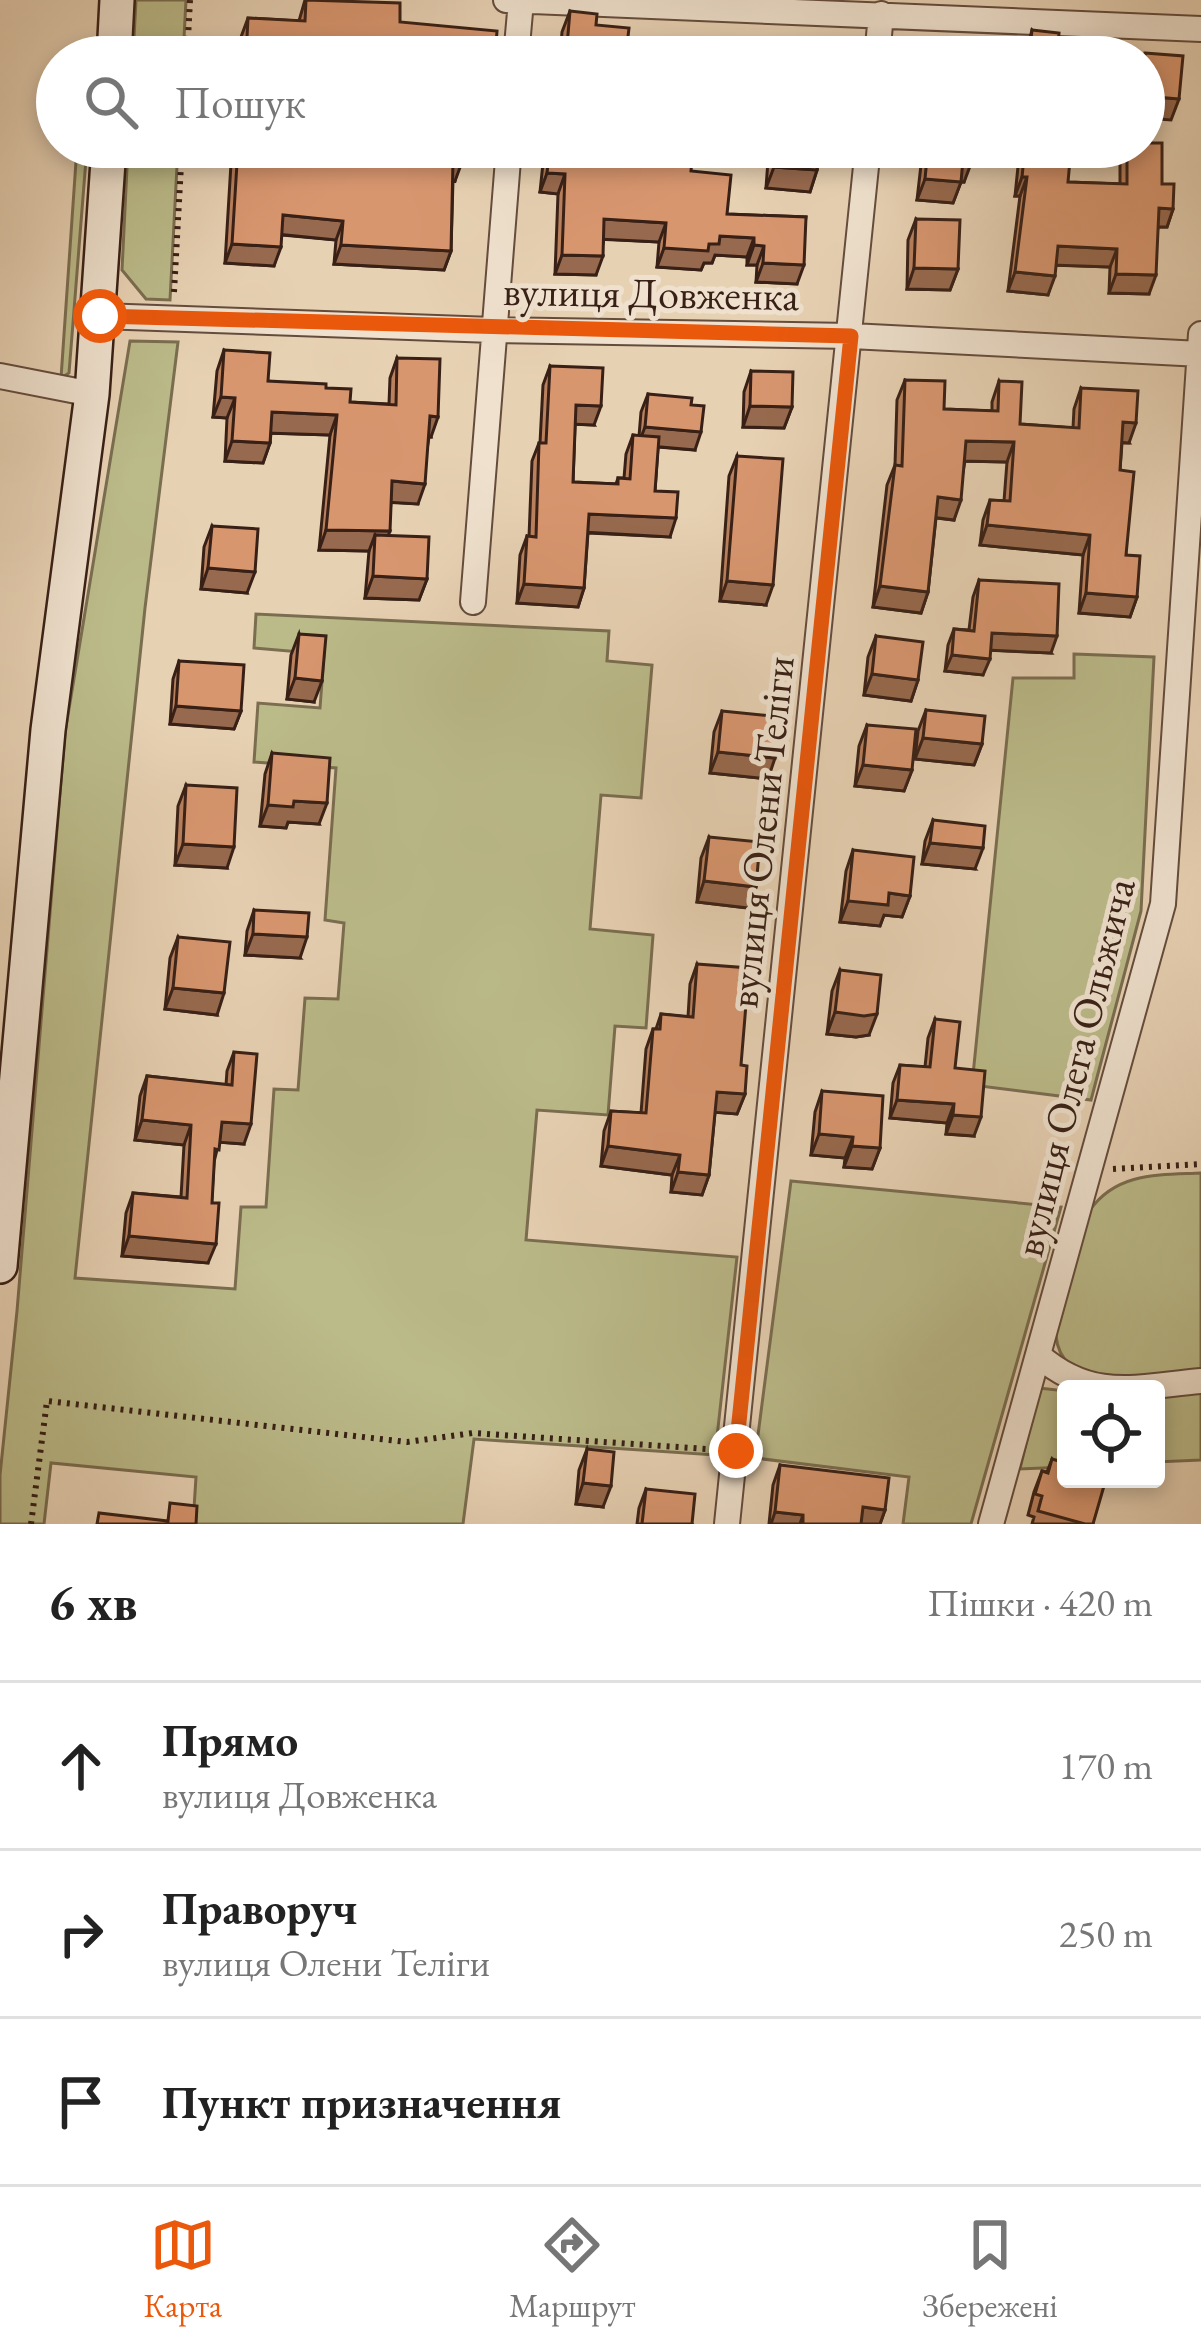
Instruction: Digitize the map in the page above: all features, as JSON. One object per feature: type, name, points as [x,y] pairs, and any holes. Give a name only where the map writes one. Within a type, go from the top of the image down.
[{"type":"main road","points":[[115,36],[117,0]]},
{"type":"main road","points":[[0,1266],[48,730],[100,316],[108,168]]},
{"type":"street","points":[[506,0],[813,6],[880,14],[1201,28]]},
{"type":"street","points":[[518,36],[521,1]]},
{"type":"street","points":[[878,36],[880,14]]},
{"type":"street","points":[[473,602],[507,168]]},
{"type":"street","name":"вулиця Олени Теліги","points":[[727,1524],[866,168]]},
{"type":"street","name":"вулиця Довженка","points":[[100,316],[1200,348]]},
{"type":"street","name":"вулиця Олега Ольжича","points":[[991,1524],[1163,904],[1200,348]]},
{"type":"street","points":[[0,376],[92,394]]},
{"type":"street","points":[[1038,1355],[1064,1378],[1090,1387],[1201,1381]]},
{"type":"path","points":[[188,36],[190,0]]},
{"type":"path","points":[[173,319],[181,168]]},
{"type":"path","points":[[1091,1171],[1201,1164]]},
{"type":"path","points":[[31,1524],[47,1401],[407,1442],[473,1433],[736,1451]]},
{"type":"shaded area","points":[[136,0],[186,0],[184,36],[134,36]]},
{"type":"shaded area","points":[[76,168],[85,168],[69,373],[61,378]]},
{"type":"shaded area","points":[[127,168],[177,168],[170,300],[146,299],[122,270]]},
{"type":"shaded area","points":[[130,341],[178,342],[145,608],[75,1278],[235,1289],[241,1207],[266,1207],[274,1089],[298,1090],[305,998],[338,999],[344,923],[325,920],[336,768],[254,762],[258,703],[320,708],[324,654],[254,648],[256,614],[609,631],[607,661],[652,665],[641,798],[601,795],[590,929],[653,935],[646,1028],[615,1026],[608,1115],[537,1110],[526,1240],[737,1257],[715,1455],[474,1439],[463,1524],[193,1524],[196,1477],[51,1463],[44,1524],[0,1524],[0,1475],[65,733]]},
{"type":"shaded area","points":[[1074,654],[1154,657],[1141,911],[1091,1100],[972,1085],[1013,678],[1074,678]]},
{"type":"shaded area","points":[[1201,1173],[1201,1372],[1115,1380],[1094,1376],[1075,1369],[1062,1356],[1056,1336],[1064,1295],[1090,1210],[1113,1188],[1155,1176]]},
{"type":"shaded area","points":[[791,1181],[1061,1207],[971,1524],[903,1524],[909,1477],[755,1458]]},
{"type":"shaded area","points":[[1201,1387],[1201,1460],[1165,1462],[1165,1391]]},
{"type":"shaded area","points":[[1039,1388],[1057,1390],[1057,1467],[1020,1469]]},
{"type":"building","points":[[306,0],[400,3],[400,22],[497,31],[497,36],[247,36],[248,18],[305,21]]},
{"type":"building","points":[[570,11],[597,14],[596,25],[629,28],[628,36],[568,36]]},
{"type":"building","points":[[1032,30],[1059,33],[1059,36],[1031,36]]},
{"type":"building","points":[[1165,55],[1183,56],[1179,99],[1165,98]]},
{"type":"building","points":[[237,168],[453,168],[451,251],[341,245],[343,221],[283,215],[281,247],[232,244]]},
{"type":"building","points":[[548,168],[691,168],[731,175],[727,214],[806,217],[804,265],[763,263],[764,246],[754,245],[754,238],[720,236],[719,244],[709,244],[708,251],[664,248],[666,223],[604,219],[603,256],[562,255],[565,174],[547,173]]},
{"type":"building","points":[[926,168],[962,168],[961,182],[925,179]]},
{"type":"building","points":[[1023,168],[1069,168],[1068,182],[1127,184],[1127,168],[1162,168],[1162,184],[1174,184],[1173,209],[1159,208],[1156,275],[1116,274],[1117,249],[1058,246],[1055,276],[1015,272],[1027,177],[1022,177]]},
{"type":"building","points":[[916,219],[960,220],[958,269],[914,268]]},
{"type":"building","points":[[224,350],[270,353],[268,381],[326,384],[326,388],[351,389],[350,402],[396,405],[397,358],[440,359],[438,417],[430,416],[425,484],[392,481],[390,531],[326,530],[337,415],[272,412],[270,443],[232,441],[235,398],[221,397]]},
{"type":"building","points":[[550,366],[603,368],[601,406],[576,405],[573,482],[618,484],[618,478],[630,479],[633,435],[659,437],[655,491],[678,492],[676,518],[589,514],[584,588],[524,584],[527,536],[536,537],[539,443],[546,443]]},
{"type":"building","points":[[751,371],[793,372],[792,407],[750,406]]},
{"type":"building","points":[[905,380],[945,381],[944,409],[998,411],[999,381],[1022,382],[1020,424],[1079,428],[1081,388],[1138,391],[1136,423],[1123,422],[1120,470],[1134,472],[1126,555],[1140,556],[1137,597],[1086,593],[1090,535],[987,525],[990,500],[1010,501],[1014,442],[966,441],[961,500],[938,497],[928,592],[880,586],[895,465],[902,466]]},
{"type":"building","points":[[648,394],[692,398],[691,405],[704,406],[701,432],[645,427]]},
{"type":"building","points":[[737,456],[783,459],[773,585],[727,581]]},
{"type":"building","points":[[212,526],[258,529],[255,572],[208,568]]},
{"type":"building","points":[[375,535],[429,537],[427,579],[373,576]]},
{"type":"building","points":[[979,580],[1059,584],[1057,636],[992,633],[990,659],[952,655],[954,629],[974,631]]},
{"type":"building","points":[[299,634],[326,636],[322,681],[295,678]]},
{"type":"building","points":[[876,636],[923,642],[918,680],[872,674]]},
{"type":"building","points":[[179,661],[244,665],[241,711],[176,706]]},
{"type":"building","points":[[926,710],[985,716],[982,744],[923,738]]},
{"type":"building","points":[[722,711],[772,716],[770,732],[778,733],[775,758],[718,752]]},
{"type":"building","points":[[867,725],[916,729],[912,770],[863,765]]},
{"type":"building","points":[[272,753],[330,758],[327,803],[268,805]]},
{"type":"building","points":[[186,785],[237,788],[234,847],[183,844]]},
{"type":"building","points":[[933,820],[985,826],[983,848],[930,843]]},
{"type":"building","points":[[709,837],[760,842],[756,887],[704,881]]},
{"type":"building","points":[[853,850],[914,857],[910,896],[889,893],[888,905],[848,901]]},
{"type":"building","points":[[254,910],[309,913],[307,937],[253,934]]},
{"type":"building","points":[[178,937],[230,942],[224,993],[173,988]]},
{"type":"building","points":[[697,964],[749,968],[741,1065],[747,1066],[745,1094],[717,1092],[709,1175],[678,1172],[680,1155],[608,1146],[611,1111],[646,1113],[653,1029],[660,1029],[661,1014],[693,1017]]},
{"type":"building","points":[[840,970],[881,975],[877,1014],[835,1012]]},
{"type":"building","points":[[935,1019],[960,1022],[955,1068],[985,1071],[981,1117],[953,1115],[954,1104],[897,1100],[900,1065],[930,1067]]},
{"type":"building","points":[[234,1052],[257,1054],[251,1124],[222,1122],[219,1150],[215,1149],[212,1203],[219,1203],[216,1244],[129,1236],[133,1193],[187,1198],[191,1125],[142,1120],[147,1076],[232,1085]]},
{"type":"building","points":[[822,1091],[883,1096],[880,1148],[852,1146],[853,1137],[819,1134]]},
{"type":"building","points":[[587,1449],[614,1452],[611,1486],[583,1483]]},
{"type":"building","points":[[1052,1459],[1057,1460],[1057,1488],[1103,1488],[1093,1524],[1038,1511],[1042,1496],[1035,1494],[1042,1471],[1048,1473]]},
{"type":"building","points":[[780,1465],[889,1478],[885,1510],[863,1507],[861,1524],[803,1524],[803,1515],[775,1512]]},
{"type":"building","points":[[646,1489],[695,1494],[692,1524],[642,1524]]},
{"type":"building","points":[[170,1503],[197,1506],[196,1524],[97,1524],[99,1513],[168,1521]]},
{"type":"route","points":[[100,316],[851,336],[736,1451]]}]
